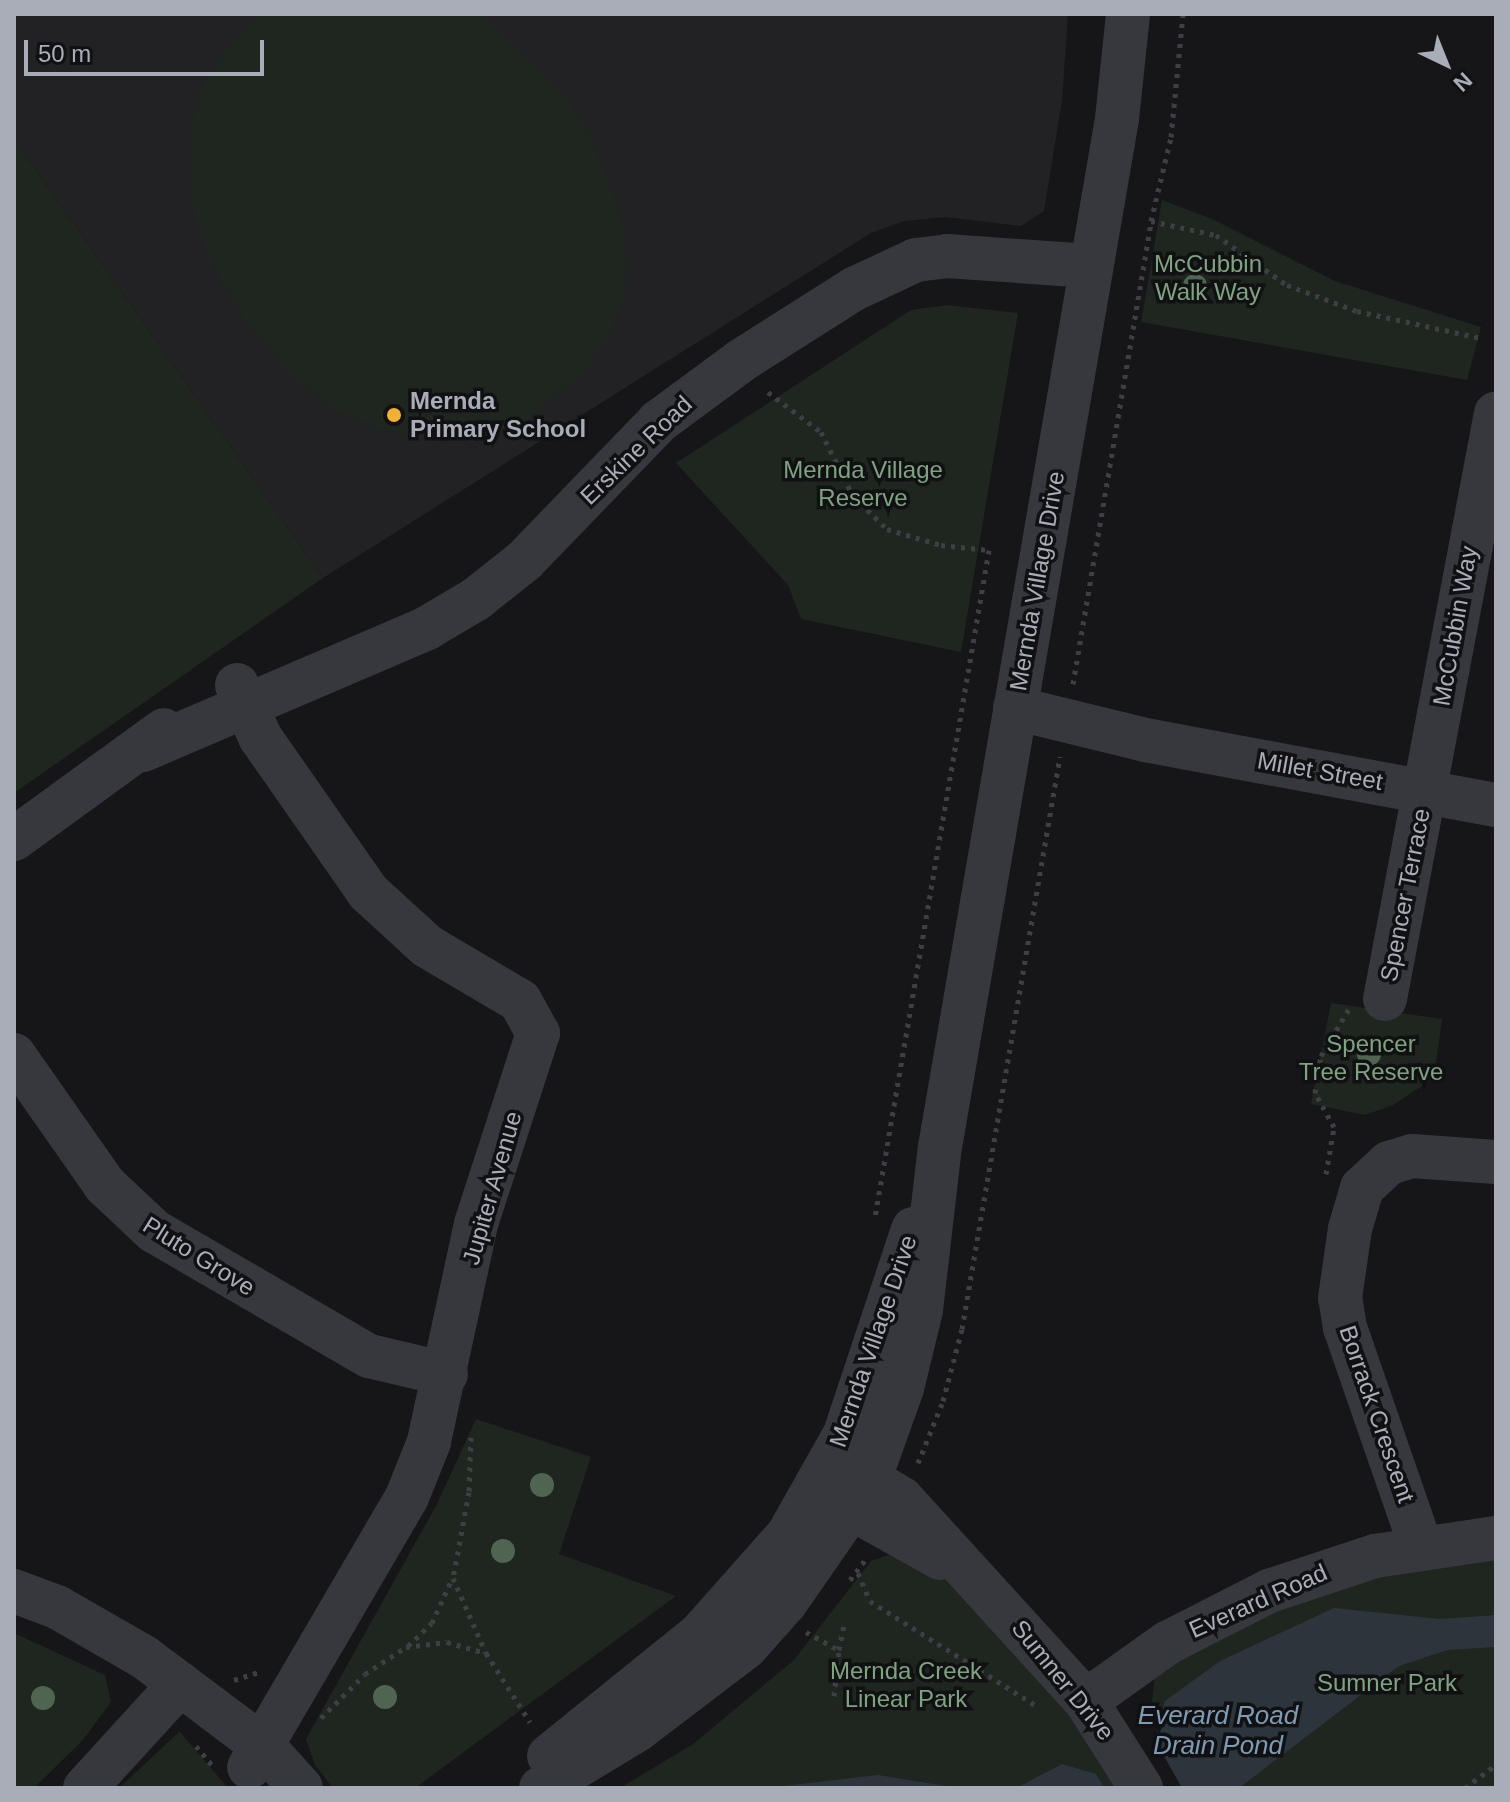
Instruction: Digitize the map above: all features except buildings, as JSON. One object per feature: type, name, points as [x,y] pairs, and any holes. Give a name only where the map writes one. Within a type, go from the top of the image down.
[{"type":"street","name":"Mernda Village Drive","points":[[541,1788],[637,1730],[746,1647],[786,1602],[902,1388],[932,1245],[940,1147],[1117,119],[1128,14]]},
{"type":"street","name":"Erskine Road","points":[[14,839],[143,750],[171,723],[302,665],[350,658],[427,628],[476,599],[524,561],[658,422],[742,360],[854,289],[916,260],[982,260],[1089,281]]},
{"type":"street","name":"McCubbin Way","points":[[1425,791],[1496,413]]},
{"type":"street","name":"Jupiter Avenue","points":[[240,695],[277,764],[387,913],[427,946],[520,1001],[534,1019],[537,1046],[476,1224],[435,1427],[407,1497],[288,1707],[260,1767]]},
{"type":"street","name":"Millet Street","points":[[1014,718],[1063,737],[1145,740],[1496,805]]},
{"type":"street","name":"Spencer Terrace","points":[[1385,999],[1425,791]]},
{"type":"street","name":"Pluto Grove","points":[[14,1055],[105,1185],[154,1231],[369,1356],[446,1374]]},
{"type":"street","name":"Mernda Village Drive","points":[[511,1788],[700,1634],[779,1547],[847,1486],[865,1377],[940,1147]]},
{"type":"street","name":"Borrack Crescent","points":[[1421,1547],[1345,1328],[1340,1298],[1350,1229],[1362,1188],[1389,1163],[1421,1156],[1496,1162]]},
{"type":"street","name":"Sumner Drive","points":[[847,1486],[902,1499],[977,1579],[1069,1709],[1117,1745],[1141,1788]]},
{"type":"street","name":"Everard Road","points":[[1069,1709],[1167,1643],[1269,1591],[1329,1568],[1421,1547],[1496,1538]]},
{"type":"street","points":[[14,1591],[108,1633],[180,1684],[260,1767],[301,1788]]},
{"type":"street","points":[[85,1788],[180,1684]]},
{"type":"path","points":[[1151,221],[1216,235],[1287,285],[1357,311],[1481,338]]},
{"type":"path","points":[[768,392],[821,432],[853,496],[887,529],[941,545],[989,550],[871,1232]]},
{"type":"path","points":[[1334,1127],[1315,1093],[1321,1056],[1346,1010],[1370,997],[1385,999]]},
{"type":"path","points":[[902,1388],[943,1401]]},
{"type":"path","points":[[858,1572],[861,1587],[876,1606],[1069,1709]]},
{"type":"path","points":[[288,1707],[316,1720],[326,1717],[365,1674],[406,1647],[432,1623],[453,1578]]},
{"type":"path","points":[[834,1696],[844,1625]]},
{"type":"path","points":[[805,1631],[839,1650]]},
{"type":"path","points":[[406,1647],[447,1642],[486,1653]]},
{"type":"path","points":[[1465,1788],[1496,1765]]},
{"type":"shaded area","name":"Mernda Primary School","points":[[14,14],[1068,14],[1062,101],[1044,211],[1021,226],[945,217],[904,221],[871,233],[323,578],[14,139]]},
{"type":"green space","points":[[262,14],[481,14],[557,87],[588,131],[620,213],[627,259],[623,301],[612,330],[586,370],[520,426],[474,441],[386,432],[335,410],[295,380],[237,310],[208,259],[192,205],[191,134],[201,88],[230,44]]},
{"type":"green space","points":[[14,139],[323,578],[14,793]]},
{"type":"green space","name":"McCubbin Walk Way","points":[[1162,200],[1212,219],[1335,281],[1481,327],[1467,380],[1141,322]]},
{"type":"green space","name":"Mernda Village Reserve","points":[[948,305],[1018,313],[961,652],[801,619],[788,585],[676,463],[911,310]]},
{"type":"green space","name":"Spencer Tree Reserve","points":[[1331,1003],[1442,1019],[1434,1078],[1393,1105],[1365,1115],[1311,1104]]},
{"type":"green space","points":[[476,1419],[591,1457],[559,1554],[676,1596],[415,1788],[333,1788],[315,1765],[306,1739],[437,1504]]},
{"type":"green space","name":"Mernda Creek Linear Park","points":[[900,1551],[945,1574],[1086,1726],[1120,1788],[620,1788],[693,1744],[794,1660],[871,1561]]},
{"type":"green space","name":"Sumner Park","points":[[1496,1559],[1496,1788],[1202,1788],[1152,1701],[1155,1673],[1287,1604],[1396,1572]]},
{"type":"green space","points":[[14,1633],[105,1675],[111,1702],[83,1740],[34,1788],[14,1788]]},
{"type":"green space","points":[[179,1732],[228,1788],[119,1788]]},
{"type":"water","name":"Everard Road Drain Pond","points":[[1334,1608],[1440,1619],[1496,1615],[1496,1647],[1447,1650],[1399,1666],[1239,1788],[1182,1788],[1155,1740],[1165,1701],[1220,1661]]},
{"type":"water","points":[[1062,1764],[1096,1774],[1104,1788],[1016,1788]]},
{"type":"water","points":[[878,1775],[958,1788],[766,1788]]},
{"type":"place","name":"Mernda Primary School","points":[[394,415]]}]
